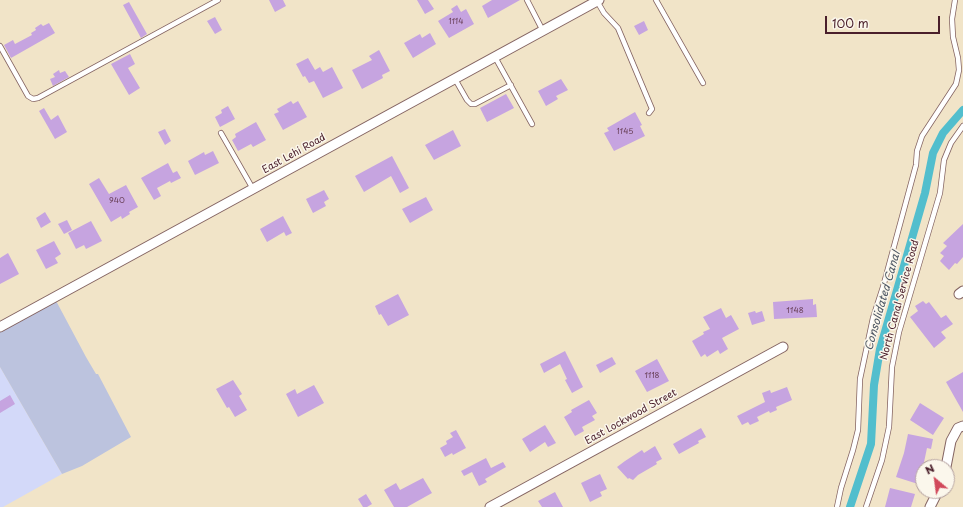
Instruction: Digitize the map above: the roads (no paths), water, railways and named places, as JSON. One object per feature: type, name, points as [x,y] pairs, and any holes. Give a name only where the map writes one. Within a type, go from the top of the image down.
[{"type":"street","name":"East Lehi Road","points":[[0,327],[598,0]]},
{"type":"street","name":"East Lockwood Street","points":[[490,507],[783,347]]},
{"type":"street","points":[[948,459],[951,441],[961,427]]},
{"type":"lane","points":[[0,46],[28,96],[33,99],[38,98],[218,0]]},
{"type":"lane","points":[[527,0],[542,31]]},
{"type":"lane","points":[[598,0],[604,13],[618,28],[652,109],[649,112]]},
{"type":"lane","points":[[656,0],[702,83]]},
{"type":"lane","points":[[837,507],[858,430],[860,379],[873,318],[883,287],[916,165],[917,151],[922,136],[956,84],[959,70],[958,58],[952,37],[952,19],[955,0]]},
{"type":"lane","points":[[496,57],[532,124]]},
{"type":"lane","points":[[455,79],[467,100],[472,104],[475,104],[511,85]]},
{"type":"lane","name":"North Canal Service Road","points":[[866,507],[882,460],[889,427],[892,367],[899,332],[940,193],[944,160],[951,143],[963,126]]},
{"type":"lane","points":[[221,133],[253,189]]},
{"type":"waterway","name":"Consolidated Canal","points":[[850,507],[871,444],[874,385],[880,349],[925,193],[933,153],[943,133],[963,110]]}]
